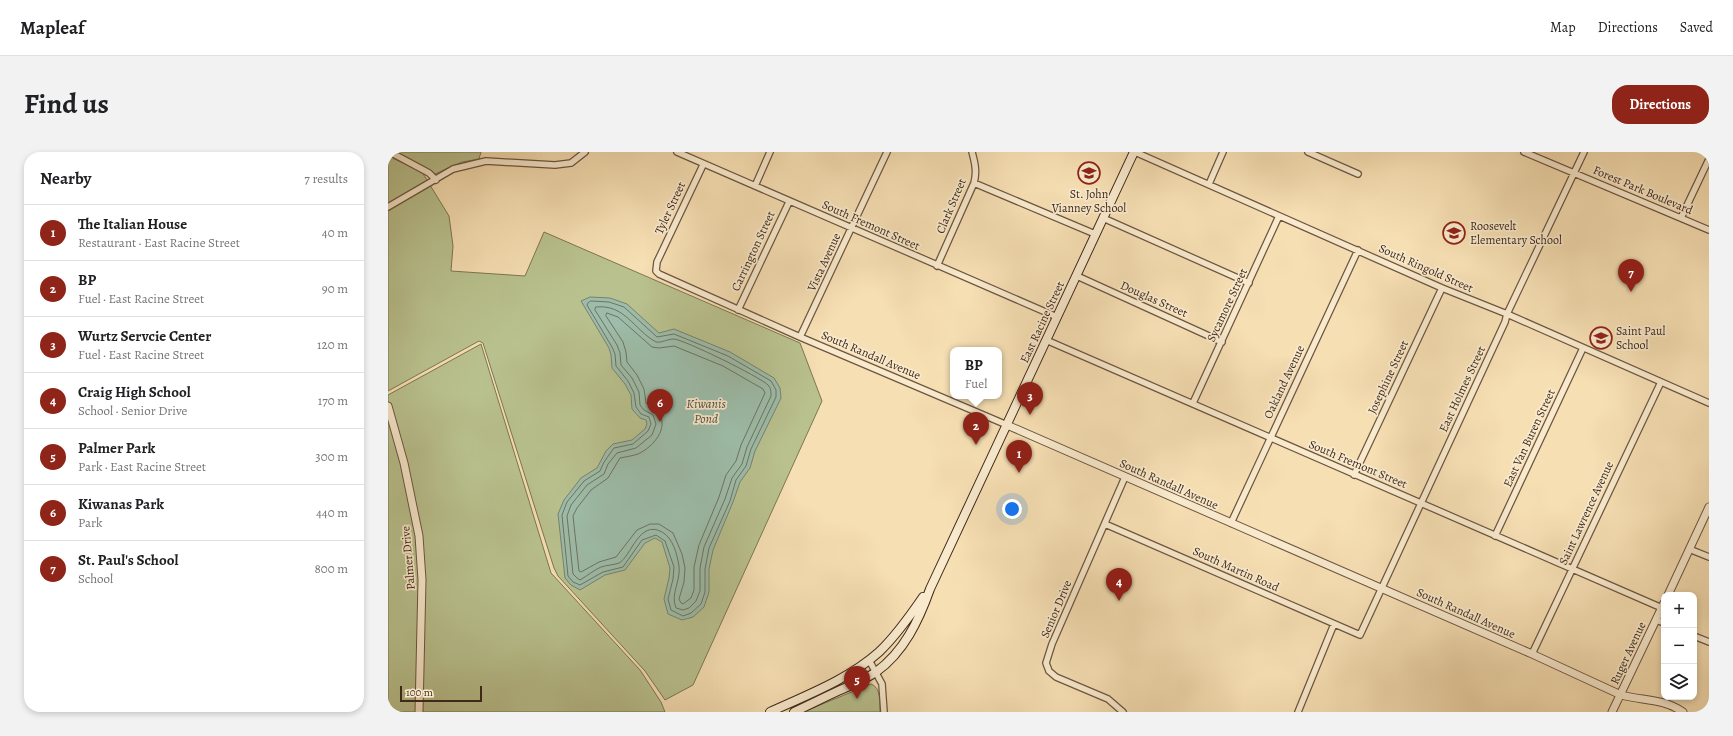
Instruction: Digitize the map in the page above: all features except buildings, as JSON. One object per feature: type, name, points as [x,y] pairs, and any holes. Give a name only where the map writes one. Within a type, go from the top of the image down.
[{"type":"main road","name":"East Racine Street","points":[[794,712],[877,672],[899,649],[911,632],[918,620],[930,588],[1134,152]]},
{"type":"main road","name":"East Racine Street","points":[[770,712],[839,678],[870,660],[888,644],[930,588]]},
{"type":"street","points":[[390,152],[429,173],[436,180]]},
{"type":"street","points":[[388,207],[436,180],[453,168],[486,161],[555,165],[571,163],[584,152]]},
{"type":"street","name":"South Fremont Street","points":[[677,152],[703,165],[852,228],[937,266],[1057,316]]},
{"type":"street","points":[[754,186],[770,152]]},
{"type":"street","name":"Vista Avenue","points":[[800,337],[887,152]]},
{"type":"street","name":"Clark Street","points":[[937,266],[974,182],[976,175],[972,152]]},
{"type":"street","name":"South Ringold Street","points":[[1134,152],[1442,288],[1507,314],[1709,403]]},
{"type":"street","points":[[1209,184],[1223,152]]},
{"type":"street","points":[[1308,152],[1358,174]]},
{"type":"street","name":"Forest Park Boulevard","points":[[1524,152],[1709,230]]},
{"type":"street","name":"East Holmes Street","points":[[1360,635],[1380,588],[1505,322],[1507,314],[1584,152]]},
{"type":"street","points":[[1681,218],[1709,159]]},
{"type":"street","name":"Tyler Street","points":[[657,262],[703,165]]},
{"type":"street","points":[[974,182],[1096,234]]},
{"type":"street","name":"Carrington Street","points":[[738,310],[789,202]]},
{"type":"street","name":"Sycamore Street","points":[[1193,403],[1280,216]]},
{"type":"street","points":[[1103,218],[1249,283]]},
{"type":"street","name":"Oakland Avenue","points":[[1230,523],[1358,250]]},
{"type":"street","name":"South Randall Avenue","points":[[657,262],[656,271],[659,274],[738,310],[1007,425],[1532,654],[1620,695],[1656,700],[1672,705],[1683,712]]},
{"type":"street","name":"Douglas Street","points":[[1077,276],[1222,342]]},
{"type":"street","name":"Josephine Street","points":[[1354,475],[1442,288]]},
{"type":"street","name":"South Fremont Street","points":[[1046,340],[1495,536],[1661,605]]},
{"type":"street","name":"East Van Buren Street","points":[[1495,536],[1584,348]]},
{"type":"street","name":"Saint Lawrence Avenue","points":[[1532,654],[1661,382]]},
{"type":"street","name":"Palmer Drive","points":[[388,406],[405,469],[419,536],[422,580],[419,712]]},
{"type":"street","name":"Senior Drive","points":[[1123,712],[1108,699],[1056,677],[1049,671],[1046,663],[1052,644],[1125,477]]},
{"type":"street","points":[[1669,592],[1709,507]]},
{"type":"street","name":"South Martin Road","points":[[1105,524],[1360,635]]},
{"type":"street","points":[[1689,549],[1709,557]]},
{"type":"street","name":"Ruger Avenue","points":[[1612,712],[1661,610]]},
{"type":"street","points":[[1656,620],[1661,622]]},
{"type":"street","points":[[1298,712],[1334,624]]},
{"type":"street","points":[[1697,637],[1709,642]]},
{"type":"street","points":[[870,660],[882,684],[884,712]]},
{"type":"green space","points":[[395,152],[481,152],[479,159],[462,162],[435,174]]},
{"type":"green space","points":[[388,156],[422,172],[449,216],[453,246],[451,271],[525,276],[544,232],[800,343],[822,401],[693,685],[665,700],[645,671],[558,576],[554,568],[483,343],[479,341],[388,391]]},
{"type":"green space","points":[[481,344],[551,573],[640,670],[661,702],[665,712],[388,712],[388,395]]},
{"type":"green space","points":[[871,684],[877,688],[880,700],[880,712],[803,712]]},
{"type":"water","name":"Kiwanis Pond","points":[[590,297],[610,298],[627,304],[659,333],[674,329],[730,352],[774,378],[780,388],[781,398],[755,451],[750,468],[740,482],[713,550],[709,569],[709,592],[704,607],[693,617],[682,620],[668,614],[664,599],[670,568],[662,542],[655,538],[645,543],[625,570],[605,575],[580,590],[571,585],[565,578],[558,514],[564,500],[581,478],[597,468],[606,451],[613,444],[632,440],[645,429],[647,424],[646,420],[640,418],[632,409],[631,395],[625,384],[612,368],[609,348],[581,301]]},
{"type":"place","name":"St. John Vianney School","points":[[1089,173]]},
{"type":"place","name":"Roosevelt Elementary School","points":[[1454,233]]},
{"type":"place","name":"St. Paul's School","points":[[1631,292]]},
{"type":"place","name":"Saint Paul School","points":[[1601,338]]},
{"type":"place","name":"Wurtz Servcie Center","points":[[1030,415]]},
{"type":"place","name":"Kiwanas Park","points":[[660,422]]},
{"type":"place","name":"BP","points":[[976,445]]},
{"type":"place","name":"The Italian House","points":[[1019,473]]},
{"type":"place","name":"Craig High School","points":[[1119,601]]},
{"type":"place","name":"Palmer Park","points":[[857,699]]}]
